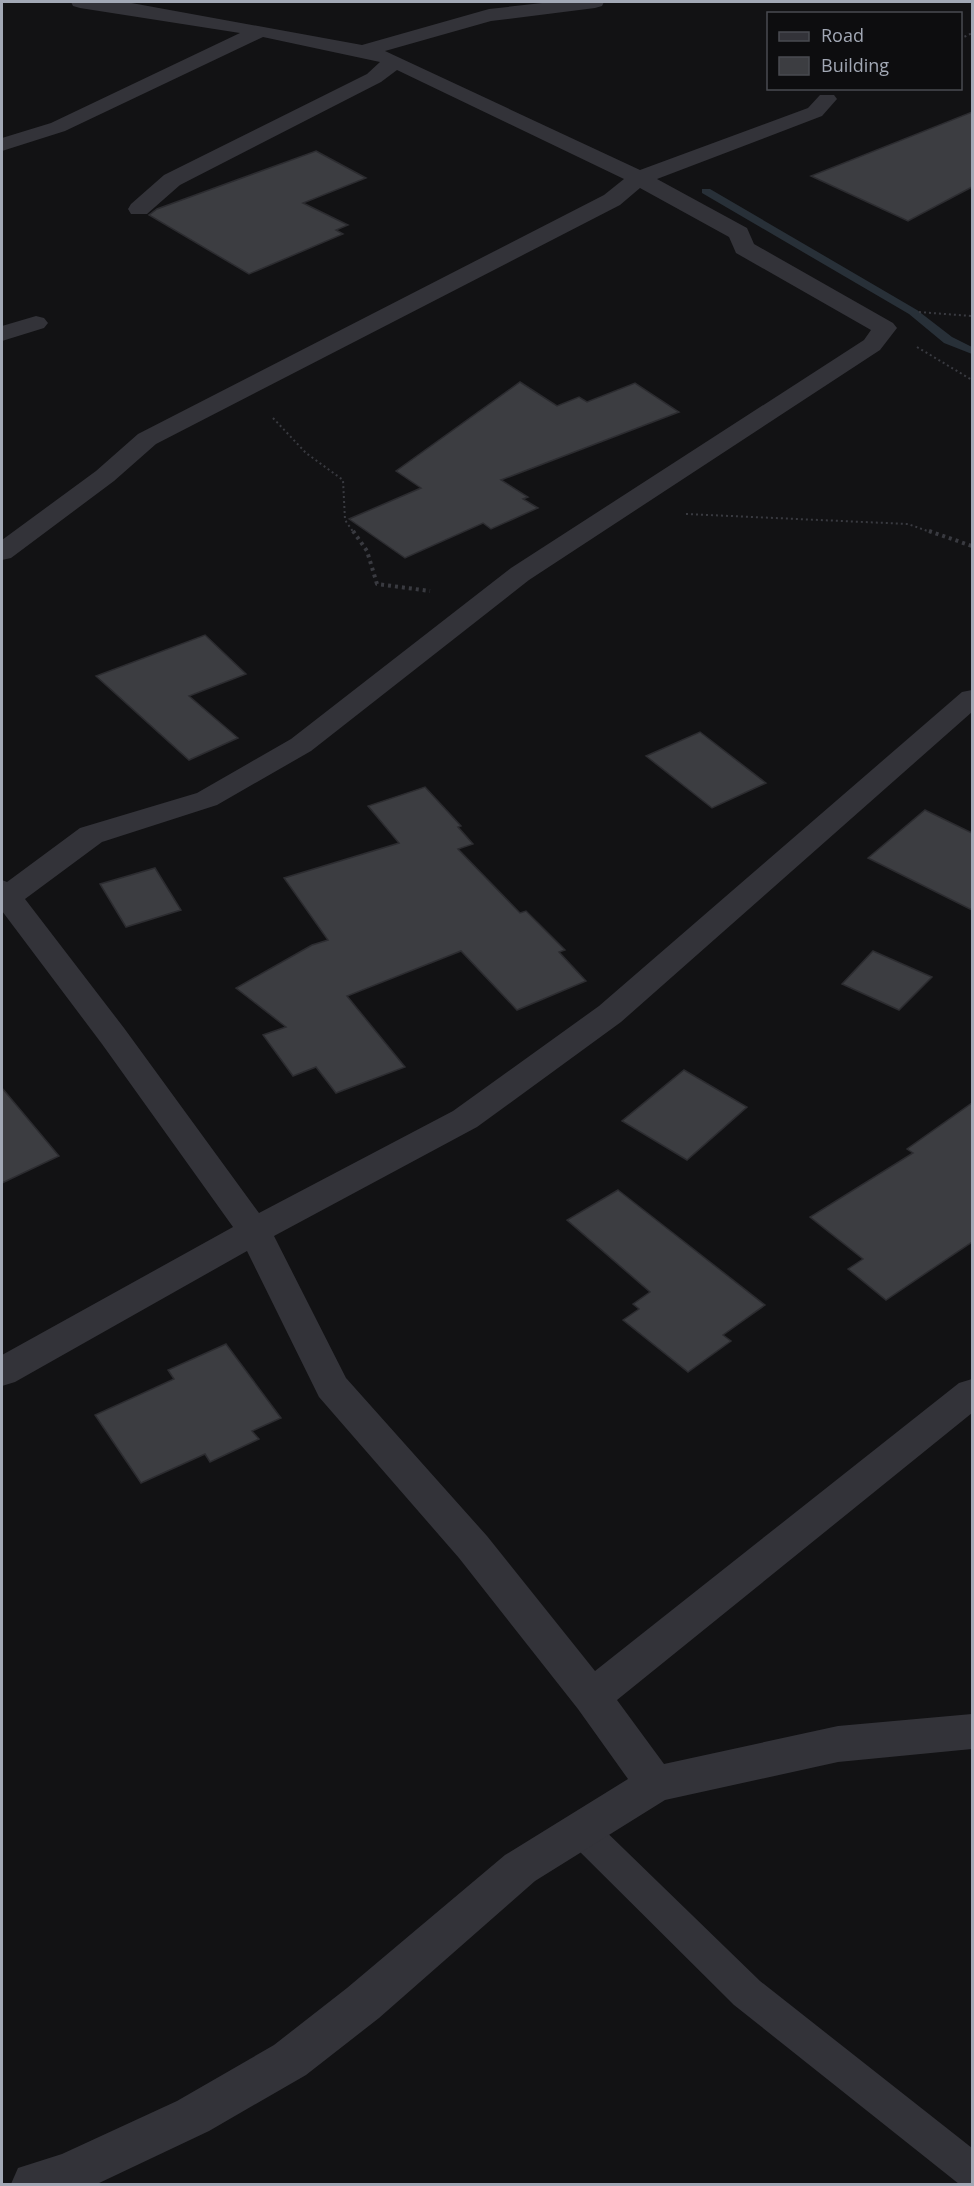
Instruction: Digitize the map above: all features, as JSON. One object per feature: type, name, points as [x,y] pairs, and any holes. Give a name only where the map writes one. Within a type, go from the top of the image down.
[{"type":"street","points":[[80,2],[138,4],[260,31],[366,50],[391,59],[639,178],[739,233],[744,248],[885,328],[872,345],[520,574],[301,745],[207,799],[91,835],[4,895],[254,1231],[332,1387],[473,1547],[592,1697],[655,1784]]},
{"type":"street","points":[[366,50],[489,15],[595,2]]},
{"type":"street","points":[[2,145],[58,127],[260,31]]},
{"type":"street","points":[[139,209],[172,180],[217,155],[374,78],[387,69],[391,59]]},
{"type":"street","points":[[2,552],[105,476],[147,439],[612,200],[639,178],[815,112],[827,99]]},
{"type":"street","points":[[2,334],[36,323]]},
{"type":"street","points":[[2,1372],[254,1231],[465,1119],[610,1014],[972,698]]},
{"type":"street","points":[[592,1697],[972,1393]]},
{"type":"street","points":[[34,2184],[67,2175],[193,2116],[290,2060],[363,2003],[520,1868],[655,1784],[838,1744],[972,1732]]},
{"type":"lane","points":[[580,1829],[747,1994],[972,2171]]},
{"type":"path","points":[[885,328],[972,380]]},
{"type":"path","points":[[255,382],[274,419],[306,453],[343,480],[345,520],[367,551],[377,584],[427,592],[436,590]]},
{"type":"path","points":[[682,514],[908,524],[972,546]]},
{"type":"building","points":[[972,112],[972,187],[908,221],[811,176]]},
{"type":"building","points":[[316,151],[366,178],[303,203],[348,225],[336,230],[343,234],[249,274],[149,215],[157,209]]},
{"type":"building","points":[[520,382],[557,406],[579,397],[587,402],[635,383],[679,412],[501,480],[528,497],[523,499],[538,508],[491,529],[483,523],[405,558],[349,519],[421,488],[396,471]]},
{"type":"building","points":[[205,635],[246,674],[189,696],[238,738],[189,760],[96,676]]},
{"type":"building","points":[[700,732],[766,783],[712,808],[646,756]]},
{"type":"building","points":[[425,787],[461,826],[458,827],[473,844],[458,849],[520,913],[526,911],[565,950],[559,952],[586,981],[517,1010],[461,951],[347,996],[405,1067],[336,1093],[316,1067],[293,1076],[263,1035],[286,1027],[236,988],[312,945],[328,940],[284,878],[399,843],[368,806]]},
{"type":"building","points":[[925,810],[972,833],[972,910],[868,858]]},
{"type":"building","points":[[155,868],[181,910],[126,927],[100,884]]},
{"type":"building","points":[[873,951],[932,977],[899,1010],[842,984]]},
{"type":"building","points":[[684,1070],[747,1107],[687,1160],[622,1121]]},
{"type":"building","points":[[2,1088],[59,1156],[2,1183]]},
{"type":"building","points":[[972,1103],[972,1242],[886,1300],[848,1269],[863,1259],[810,1217],[913,1153],[907,1149]]},
{"type":"building","points":[[618,1190],[765,1305],[723,1335],[731,1341],[688,1372],[623,1320],[639,1309],[633,1304],[650,1292],[567,1220]]},
{"type":"building","points":[[226,1344],[281,1418],[252,1431],[259,1439],[210,1462],[205,1454],[141,1483],[95,1415],[174,1379],[168,1370]]},
{"type":"waterway","points":[[706,191],[913,312],[948,340],[972,351]]}]
